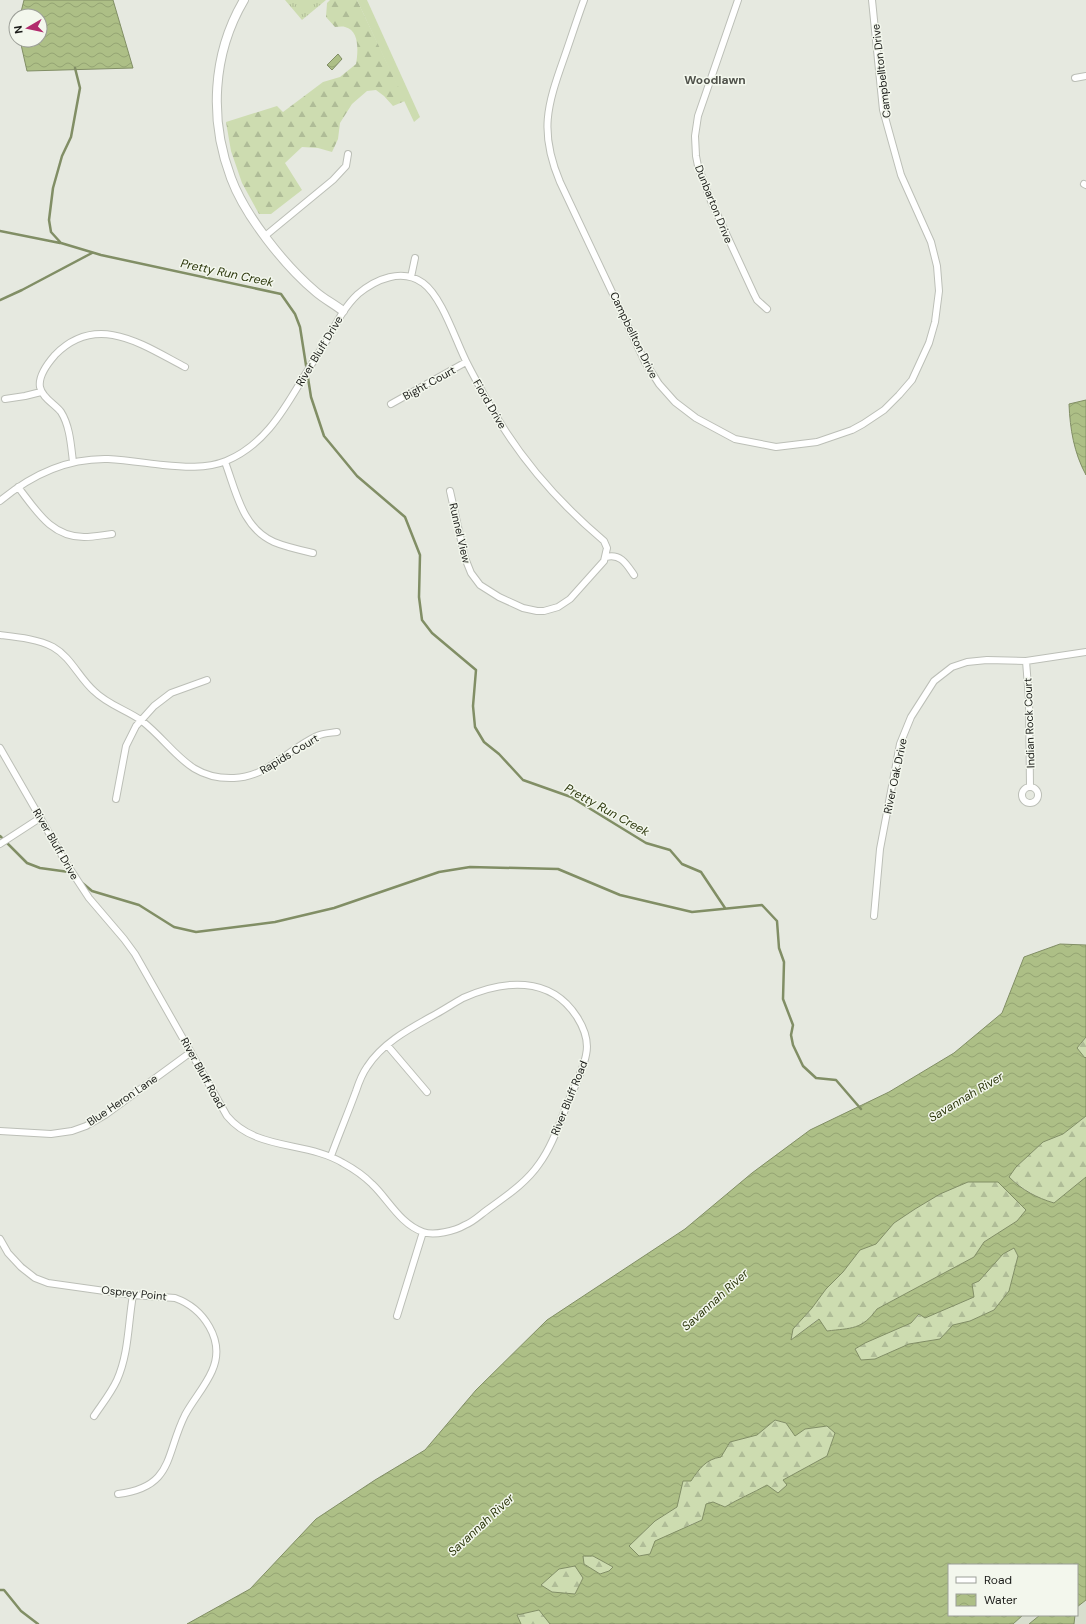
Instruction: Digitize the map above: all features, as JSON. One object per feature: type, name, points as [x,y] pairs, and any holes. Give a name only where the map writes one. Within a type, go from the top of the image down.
[{"type":"street","name":"River Bluff Drive","points":[[0,500],[31,478],[48,470],[73,462],[111,459],[185,468],[225,462],[249,448],[272,428],[343,311],[316,292],[287,263],[255,223],[231,179],[217,124],[216,94],[222,55],[230,28],[244,0]]},
{"type":"street","name":"Campbellton Drive","points":[[584,0],[554,86],[548,112],[547,133],[551,158],[560,182],[645,362],[668,394],[675,402],[696,418],[736,439],[776,447],[804,445],[832,438],[863,424],[884,410],[912,380],[923,357],[935,322],[939,291],[937,266],[931,242],[901,175],[883,110],[872,0]]},
{"type":"street","name":"Dunbarton Drive","points":[[738,0],[698,116],[695,136],[695,151],[701,176],[754,294],[767,309]]},
{"type":"street","points":[[1075,78],[1086,76]]},
{"type":"street","points":[[265,236],[333,180],[346,166],[348,154]]},
{"type":"street","points":[[343,311],[356,296],[380,280],[397,276],[411,277],[415,258]]},
{"type":"street","name":"Fiord Drive","points":[[411,277],[428,287],[439,303],[466,362],[493,411],[528,463],[562,502],[604,541],[607,548],[606,557]]},
{"type":"street","points":[[73,462],[65,419],[58,408],[41,392],[40,382],[41,376],[53,358],[74,340],[90,335],[110,334],[133,340],[185,367]]},
{"type":"street","name":"Bight Court","points":[[391,404],[466,362]]},
{"type":"street","points":[[5,399],[41,392]]},
{"type":"street","points":[[225,462],[244,514],[254,527],[274,543],[313,553]]},
{"type":"street","points":[[18,487],[40,516],[58,531],[83,537],[112,534]]},
{"type":"street","name":"Runnel View","points":[[450,491],[465,558],[471,573],[480,585],[499,597],[523,608],[544,611],[564,603],[575,594],[606,557]]},
{"type":"street","points":[[606,557],[615,556],[622,559],[634,575]]},
{"type":"street","name":"Rapids Court","points":[[0,635],[40,642],[54,648],[66,658],[87,684],[101,698],[142,721],[188,765],[206,774],[232,778],[258,774],[268,769],[318,735],[337,732]]},
{"type":"street","name":"River Oak Drive","points":[[874,916],[880,849],[898,752],[905,729],[917,706],[939,676],[945,671],[959,664],[987,660],[1026,661],[1086,652]]},
{"type":"street","name":"Indian Rock Court","points":[[1026,661],[1029,699],[1030,786]]},
{"type":"street","points":[[116,798],[126,746],[132,732],[154,706],[171,693],[207,680]]},
{"type":"street","name":"River Bluff Drive","points":[[0,748],[68,866],[89,898],[120,934]]},
{"type":"street","points":[[0,844],[40,818]]},
{"type":"street","name":"River Bluff Road","points":[[120,934],[145,970],[228,1116],[238,1128],[259,1139],[331,1156],[362,1175],[404,1219],[423,1232],[442,1232],[466,1225],[514,1191],[531,1175],[550,1146],[587,1054],[586,1038],[580,1023],[574,1013],[560,997],[541,988],[522,984],[496,988],[463,999],[396,1037],[373,1059],[362,1075],[331,1156]]},
{"type":"street","points":[[388,1045],[427,1092]]},
{"type":"street","name":"Blue Heron Lane","points":[[0,1131],[51,1134],[72,1131],[86,1126],[191,1052]]},
{"type":"street","points":[[397,1316],[423,1232]]},
{"type":"street","name":"Osprey Point","points":[[0,1239],[12,1259],[35,1278],[48,1283],[70,1287],[133,1295],[175,1298],[196,1309],[210,1329],[215,1344],[216,1358],[212,1371],[184,1418],[168,1463],[153,1482],[140,1490],[118,1494]]},
{"type":"street","points":[[94,1416],[110,1391],[120,1371],[127,1343],[133,1295]]},
{"type":"shaded area","points":[[1086,1600],[1086,1624],[1074,1624],[1075,1616],[1078,1616],[1078,1606]]},
{"type":"shaded area","points":[[1022,1616],[1039,1616],[1029,1624],[1013,1624]]},
{"type":"green space","points":[[285,0],[326,0],[302,20]]},
{"type":"green space","points":[[330,0],[357,0],[405,101],[393,106],[376,90],[367,91],[352,104],[340,123],[338,139],[332,152],[318,148],[302,147],[285,163],[302,190],[271,214],[259,214],[242,183],[231,151],[226,122],[277,106],[283,112],[323,82],[340,77],[356,64],[356,37],[350,29],[345,27],[335,27],[326,17],[327,3]]},
{"type":"green space","points":[[357,0],[367,0],[420,117],[414,122]]},
{"type":"green space","points":[[1086,1037],[1086,1057],[1085,1058],[1077,1048]]},
{"type":"green space","points":[[1086,1116],[1086,1177],[1054,1203],[1030,1193],[1009,1177],[1016,1167],[1043,1142],[1063,1134]]},
{"type":"green space","points":[[968,1182],[998,1182],[1026,1210],[1017,1221],[984,1242],[974,1257],[877,1309],[872,1316],[861,1324],[855,1327],[826,1331],[818,1319],[791,1340],[793,1329],[812,1308],[826,1289],[843,1272],[860,1250],[876,1244],[894,1223],[915,1209],[940,1194]]},
{"type":"green space","points":[[1014,1248],[1018,1256],[1009,1291],[994,1310],[970,1321],[953,1325],[940,1339],[909,1344],[875,1359],[861,1360],[855,1349],[864,1343],[911,1323],[920,1314],[925,1318],[974,1297],[972,1284],[979,1281],[1003,1254]]},
{"type":"green space","points":[[775,1420],[805,1429],[827,1426],[835,1433],[827,1456],[783,1480],[788,1485],[778,1493],[767,1485],[725,1507],[713,1502],[702,1520],[689,1525],[650,1554],[639,1556],[629,1546],[655,1521],[677,1507],[683,1481],[691,1481],[707,1462],[721,1457],[730,1442],[757,1435]]},
{"type":"green space","points":[[583,1556],[593,1556],[613,1567],[609,1571],[600,1574],[584,1564]]},
{"type":"green space","points":[[576,1566],[583,1578],[575,1594],[552,1592],[541,1585],[559,1569]]},
{"type":"green space","points":[[539,1610],[551,1624],[521,1624],[517,1615]]},
{"type":"water","points":[[24,0],[113,0],[133,68],[27,71],[22,48],[48,48],[48,8],[22,8]]},
{"type":"water","points":[[338,54],[342,59],[332,70],[327,65]]},
{"type":"water","points":[[1086,400],[1086,475],[1078,458],[1073,441],[1069,404]]},
{"type":"water","name":"Savannah River","points":[[1060,944],[1086,945],[1086,1037],[1077,1048],[1085,1058],[1086,1057],[1086,1116],[1063,1134],[1043,1142],[1016,1167],[1009,1177],[1030,1193],[1054,1203],[1086,1177],[1086,1600],[1078,1606],[1078,1564],[948,1564],[948,1616],[1022,1616],[1013,1624],[550,1624],[539,1610],[517,1615],[521,1624],[187,1624],[250,1589],[316,1519],[375,1480],[425,1450],[476,1390],[547,1320],[685,1229],[752,1173],[810,1130],[889,1092],[954,1053],[1002,1013],[1024,957]],"holes":[[[968,1182],[998,1182],[1026,1210],[1017,1221],[984,1242],[974,1257],[877,1309],[872,1316],[861,1324],[855,1327],[827,1331],[819,1319],[791,1340],[793,1329],[812,1308],[826,1289],[843,1272],[860,1250],[876,1244],[894,1223],[915,1209],[940,1194]],[[1014,1248],[1018,1256],[1009,1291],[994,1310],[970,1321],[953,1325],[940,1339],[909,1344],[875,1359],[861,1360],[855,1349],[865,1343],[911,1323],[919,1314],[925,1318],[974,1297],[972,1284],[979,1281],[1003,1254]],[[775,1420],[786,1423],[795,1436],[805,1429],[827,1426],[835,1433],[827,1456],[783,1480],[787,1485],[778,1493],[767,1485],[725,1507],[713,1502],[706,1504],[702,1520],[655,1541],[650,1554],[639,1556],[629,1546],[655,1521],[677,1507],[683,1481],[691,1481],[707,1462],[721,1457],[730,1442],[757,1435]],[[583,1556],[593,1556],[613,1567],[609,1571],[600,1574],[584,1564]],[[575,1566],[583,1578],[575,1594],[552,1592],[541,1585],[559,1569]]]},
{"type":"water","points":[[1039,1616],[1075,1616],[1074,1624],[1029,1624]]},
{"type":"waterway","name":"Pretty Run Creek","points":[[75,68],[80,88],[71,137],[62,156],[53,188],[49,220],[51,232],[61,243],[101,255],[281,294],[295,314],[300,327],[311,397],[324,436],[357,476],[405,517],[420,555],[419,597],[422,620],[432,633],[476,670],[473,706],[475,727],[484,742],[499,754],[523,780],[571,797],[646,843],[670,850],[682,864],[701,872],[725,908]]},
{"type":"waterway","points":[[0,231],[60,243]]},
{"type":"waterway","points":[[0,300],[92,253]]},
{"type":"waterway","points":[[0,836],[27,863],[40,868],[69,872]]},
{"type":"waterway","points":[[80,881],[92,891],[139,905],[174,927],[196,932],[275,922],[334,908],[439,872],[470,867],[558,869],[620,895],[692,912],[762,905],[777,921],[779,948],[784,962],[783,999],[793,1025],[791,1035],[793,1045],[803,1066],[816,1078],[836,1080],[861,1109]]},
{"type":"waterway","points":[[0,1590],[4,1590],[21,1611],[38,1624]]},
{"type":"district","name":"Woodlawn","points":[[715,80]]}]
